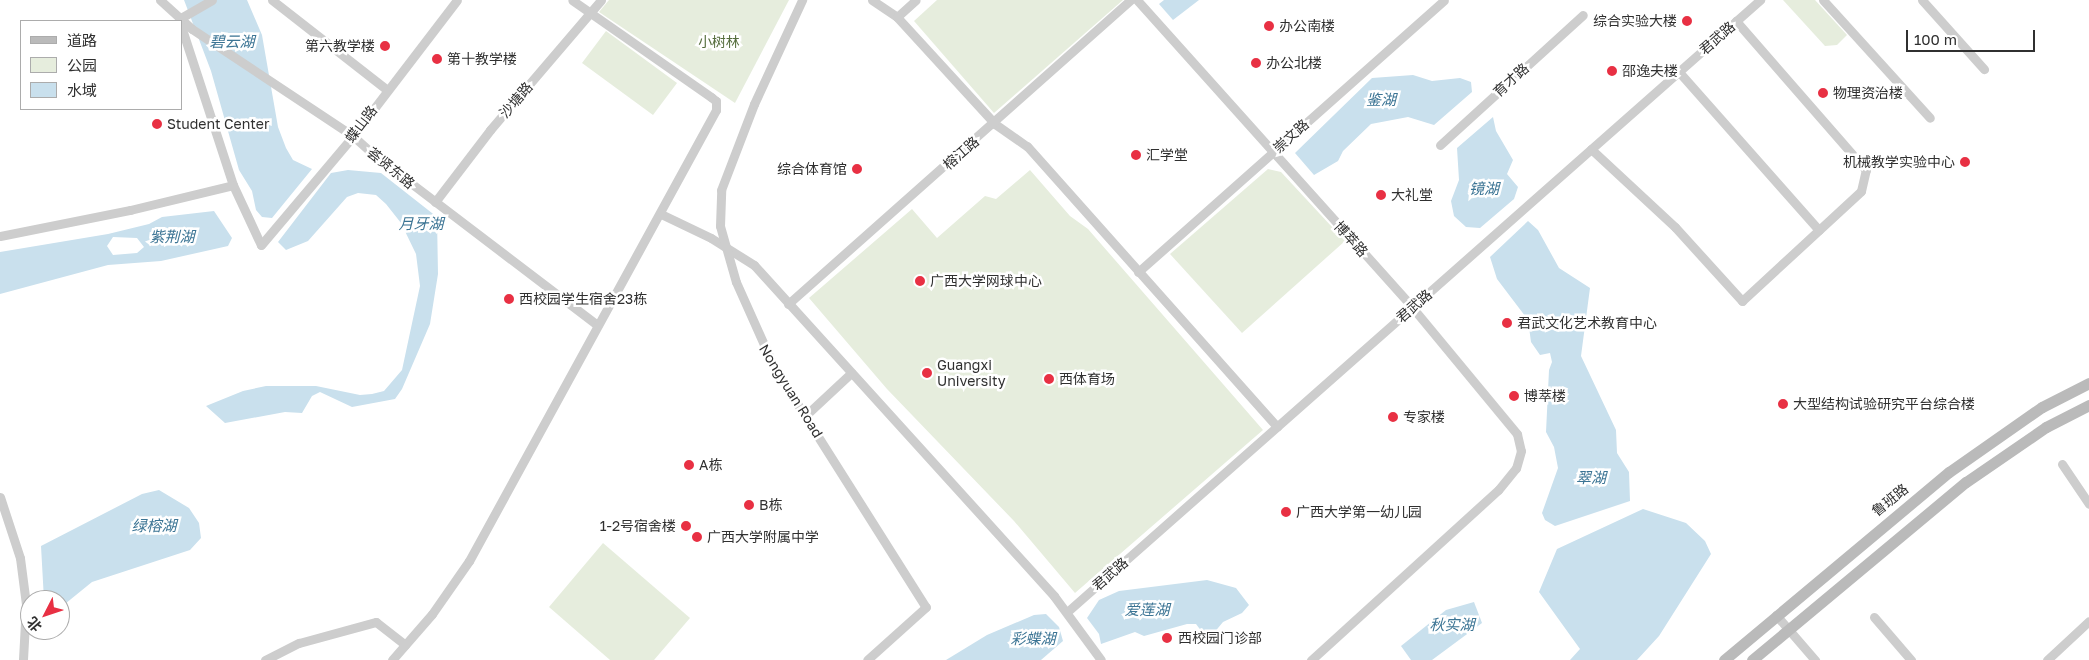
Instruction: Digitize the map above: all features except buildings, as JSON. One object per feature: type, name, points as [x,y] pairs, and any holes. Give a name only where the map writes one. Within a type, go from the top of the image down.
[{"type":"main road","name":"鲁班路","points":[[1724,660],[1963,461],[2042,407],[2089,383]]},
{"type":"main road","points":[[1752,660],[1966,482],[2046,427],[2089,405]]},
{"type":"street","name":"荟贤东路","points":[[160,0],[192,30],[353,136],[434,202],[597,325]]},
{"type":"street","points":[[0,236],[130,210],[234,185],[182,20],[212,0]]},
{"type":"street","points":[[272,0],[387,90]]},
{"type":"street","name":"蝶山路","points":[[234,185],[261,245],[353,136],[457,0]]},
{"type":"street","points":[[392,660],[438,607],[469,561],[597,325],[661,214],[716,110],[716,101],[572,0]]},
{"type":"street","name":"沙塘路","points":[[434,202],[490,130],[601,0]]},
{"type":"street","name":"Nongyuan Road","points":[[802,0],[754,104],[721,190],[720,226],[736,282],[759,339],[926,607],[867,660]]},
{"type":"street","points":[[872,0],[897,17],[995,124],[1027,146],[1277,427]]},
{"type":"street","points":[[897,17],[916,0]]},
{"type":"street","name":"榕江路","points":[[788,304],[995,124],[1131,0]]},
{"type":"street","name":"博萃路","points":[[1137,0],[1412,308],[1517,434],[1521,452],[1516,468],[1498,490],[1311,660]]},
{"type":"street","name":"崇文路","points":[[1138,272],[1444,0]]},
{"type":"street","name":"君武路","points":[[1067,612],[1760,0]]},
{"type":"street","points":[[1823,0],[1930,118]]},
{"type":"street","points":[[1922,0],[1984,69]]},
{"type":"street","name":"育才路","points":[[1440,145],[1583,15]]},
{"type":"street","points":[[1591,149],[1675,227],[1742,301],[1861,190],[1866,170],[1736,21]]},
{"type":"street","points":[[1679,72],[1819,230]]},
{"type":"street","points":[[661,214],[734,250],[754,265],[1067,612],[1100,660]]},
{"type":"street","points":[[806,415],[851,373]]},
{"type":"street","points":[[2062,464],[2089,504]]},
{"type":"street","points":[[0,497],[20,558],[26,604],[23,660]]},
{"type":"street","points":[[1776,615],[1815,660]]},
{"type":"street","points":[[1874,617],[1911,660]]},
{"type":"street","points":[[2047,660],[2089,621]]},
{"type":"street","points":[[265,660],[299,643],[376,622],[405,645]]},
{"type":"green space","name":"小树林","points":[[609,0],[789,0],[735,103],[599,12]]},
{"type":"green space","points":[[937,0],[1123,0],[994,113],[914,21]]},
{"type":"green space","points":[[1783,0],[1815,0],[1847,35],[1837,45],[1825,46]]},
{"type":"green space","points":[[606,31],[677,83],[653,115],[582,63]]},
{"type":"green space","points":[[1268,169],[1281,172],[1345,241],[1242,333],[1170,254]]},
{"type":"green space","name":"西体育场","points":[[1030,170],[1070,216],[1088,229],[1263,430],[1075,593],[1014,521],[887,389],[809,298],[912,209],[937,238],[985,196],[996,199]]},
{"type":"green space","points":[[603,543],[690,618],[654,660],[610,660],[549,607]]},
{"type":"water","name":"碧云湖","points":[[184,0],[247,0],[262,35],[278,127],[293,160],[312,169],[272,218],[262,217],[256,210],[252,191],[239,170],[211,71]]},
{"type":"water","points":[[1164,0],[1199,0],[1173,20],[1159,4]]},
{"type":"water","name":"鉴湖","points":[[1413,75],[1432,81],[1460,78],[1471,82],[1472,92],[1434,125],[1408,117],[1371,124],[1343,151],[1338,161],[1314,175],[1295,153],[1372,78]]},
{"type":"water","name":"镜湖","points":[[1493,117],[1496,131],[1513,160],[1507,174],[1518,187],[1514,199],[1480,228],[1466,227],[1454,216],[1451,201],[1459,180],[1457,148]]},
{"type":"water","name":"月牙湖","points":[[348,170],[381,173],[437,217],[438,274],[430,324],[402,389],[395,399],[352,407],[320,392],[312,396],[302,413],[285,412],[225,423],[206,406],[243,391],[266,386],[316,386],[360,395],[372,394],[384,391],[402,370],[420,286],[416,254],[401,223],[386,204],[376,195],[358,193],[347,197],[308,241],[286,250],[278,242],[331,173]]},
{"type":"water","name":"紫荆湖","points":[[214,211],[232,238],[228,246],[161,261],[108,265],[0,294],[0,252],[108,234],[149,224],[162,217]],"holes":[[[113,237],[137,238],[144,247],[137,253],[113,255],[107,246]]]},
{"type":"water","name":"翠湖","points":[[1528,221],[1538,230],[1559,268],[1590,288],[1581,356],[1616,430],[1617,453],[1629,472],[1630,501],[1555,526],[1545,520],[1542,513],[1558,468],[1554,447],[1546,432],[1549,370],[1552,362],[1550,353],[1540,355],[1531,342],[1528,320],[1497,279],[1490,257]]},
{"type":"water","name":"绿榕湖","points":[[159,490],[189,508],[199,523],[201,538],[190,550],[92,582],[70,600],[70,590],[43,590],[41,546],[142,494]]},
{"type":"water","points":[[1643,509],[1686,523],[1705,541],[1711,554],[1659,636],[1637,660],[1570,660],[1580,649],[1539,592],[1557,549]]},
{"type":"water","name":"爱莲湖","points":[[1207,580],[1236,588],[1249,605],[1242,613],[1223,622],[1208,640],[1196,624],[1187,624],[1144,636],[1135,632],[1101,644],[1099,634],[1087,618],[1099,600],[1119,591]]},
{"type":"water","name":"秋实湖","points":[[1474,602],[1482,623],[1432,660],[1411,660],[1401,646],[1446,610]]},
{"type":"water","name":"彩蝶湖","points":[[1046,614],[1059,627],[1063,641],[1041,660],[946,660],[987,635],[1034,615]]},
{"type":"place","name":"综合实验大楼","points":[[1687,21]]},
{"type":"place","name":"办公南楼","points":[[1269,26]]},
{"type":"place","name":"第六教学楼","points":[[385,46]]},
{"type":"place","name":"第十教学楼","points":[[437,59]]},
{"type":"place","name":"办公北楼","points":[[1256,63]]},
{"type":"place","name":"邵逸夫楼","points":[[1612,71]]},
{"type":"place","name":"物理资治楼","points":[[1823,93]]},
{"type":"place","name":"Student Center","points":[[157,124]]},
{"type":"place","name":"汇学堂","points":[[1136,155]]},
{"type":"place","name":"机械教学实验中心","points":[[1965,162]]},
{"type":"place","name":"综合体育馆","points":[[857,169]]},
{"type":"place","name":"大礼堂","points":[[1381,195]]},
{"type":"place","name":"广西大学网球中心","points":[[920,281]]},
{"type":"place","name":"西校园学生宿舍23栋","points":[[509,299]]},
{"type":"place","name":"君武文化艺术教育中心","points":[[1507,323]]},
{"type":"place","name":"Guangxi University","points":[[927,373]]},
{"type":"place","name":"西体育场","points":[[1049,379]]},
{"type":"place","name":"博萃楼","points":[[1514,396]]},
{"type":"place","name":"大型结构试验研究平台综合楼","points":[[1783,404]]},
{"type":"place","name":"专家楼","points":[[1393,417]]},
{"type":"place","name":"A栋","points":[[689,465]]},
{"type":"place","name":"B栋","points":[[749,505]]},
{"type":"place","name":"广西大学第一幼儿园","points":[[1286,512]]},
{"type":"place","name":"1-2号宿舍楼","points":[[686,526]]},
{"type":"place","name":"广西大学附属中学","points":[[697,537]]},
{"type":"place","name":"西校园门诊部","points":[[1167,638]]}]
